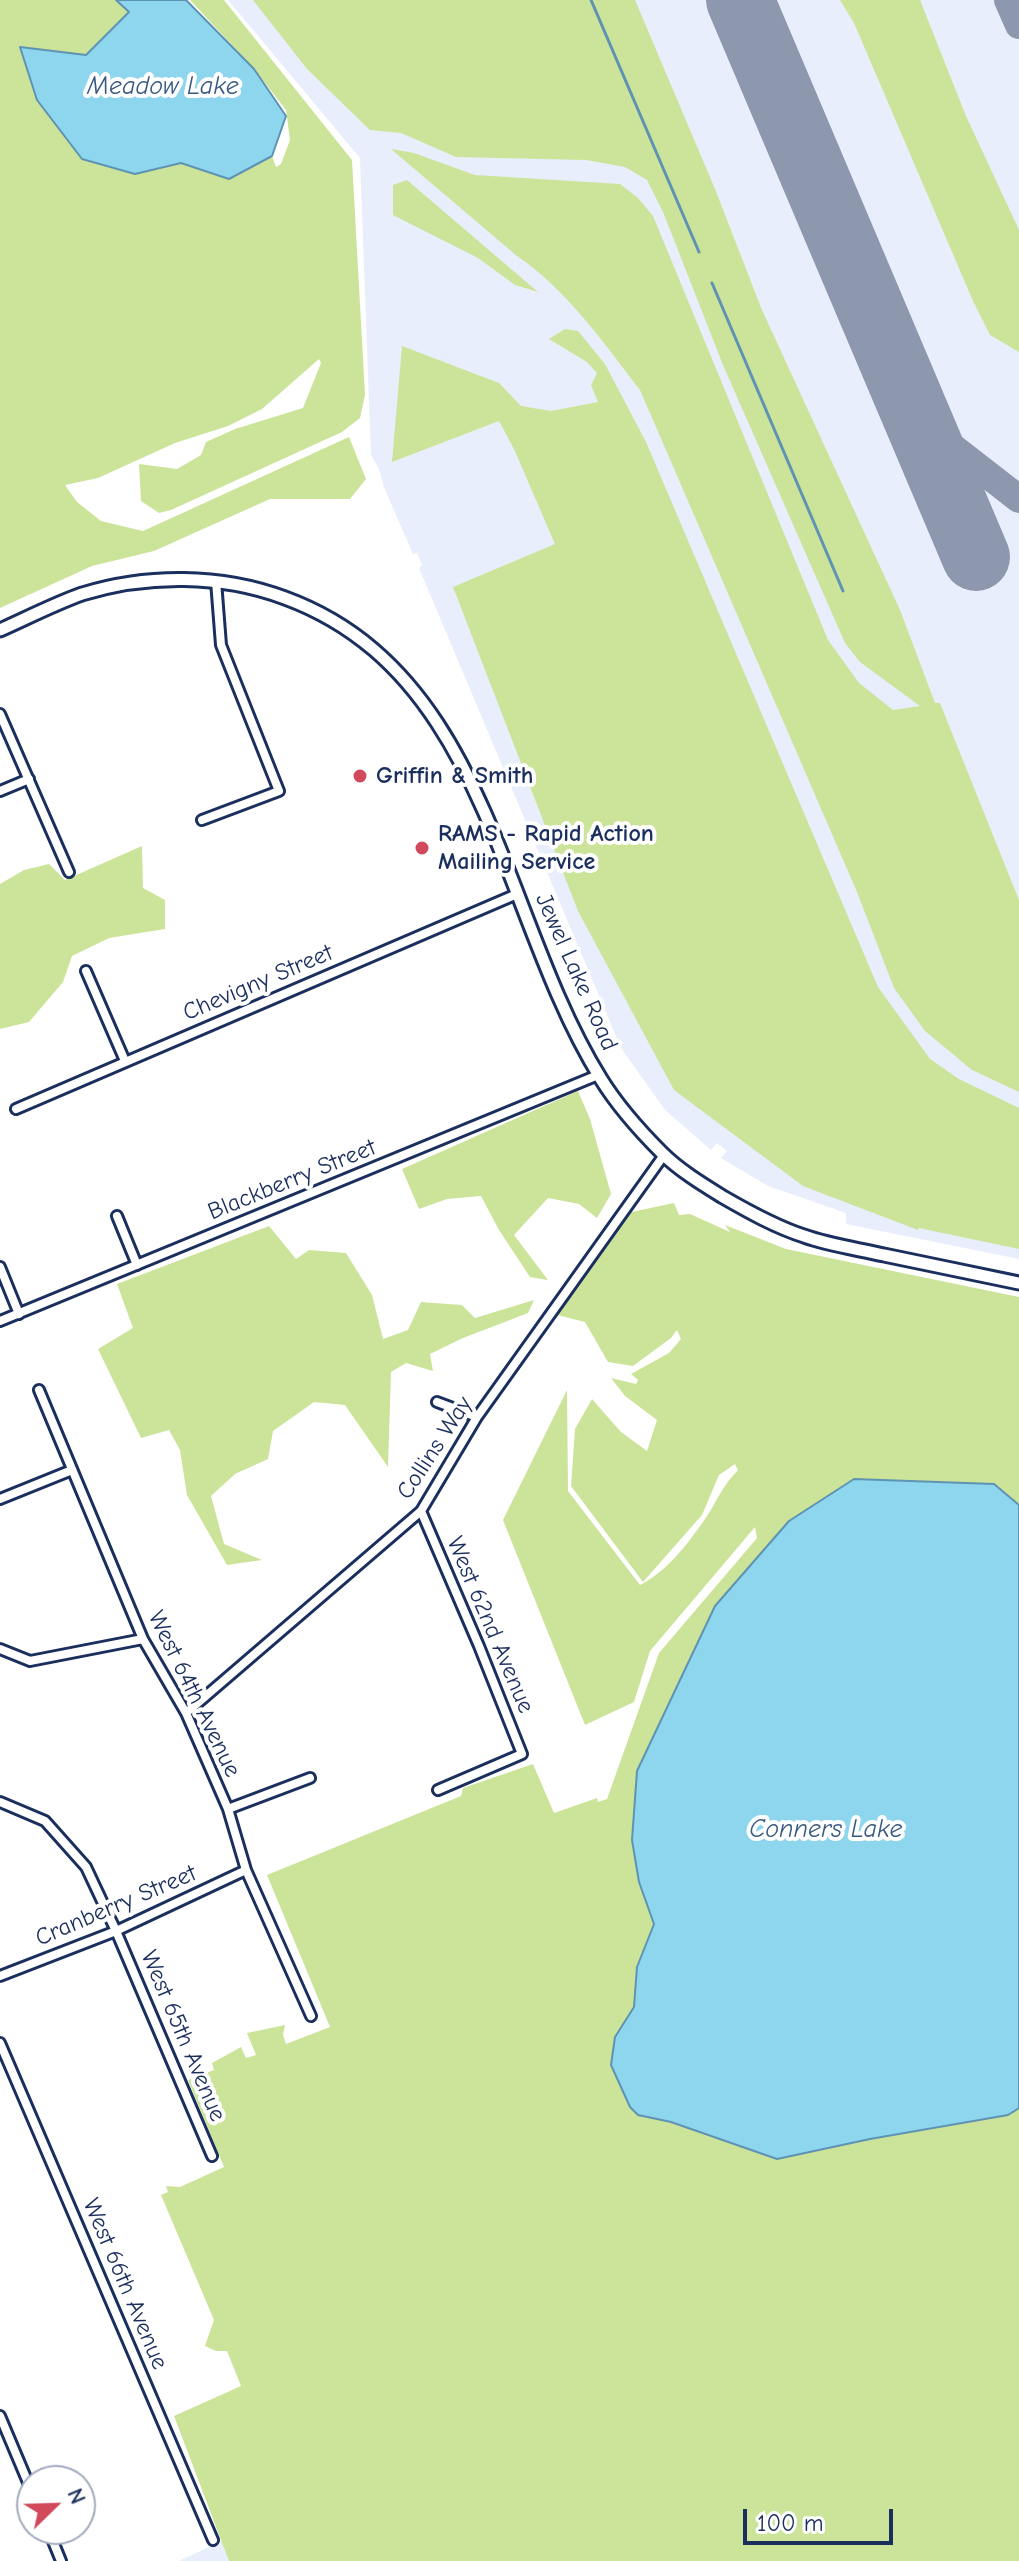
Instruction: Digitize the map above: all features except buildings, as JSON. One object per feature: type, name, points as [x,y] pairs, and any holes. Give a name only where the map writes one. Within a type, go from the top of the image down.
[{"type":"main road","name":"Jewel Lake Road","points":[[0,630],[66,600],[108,588],[168,580],[216,581],[279,596],[317,612],[357,637],[401,675],[429,709],[454,749],[566,1011],[598,1075],[664,1155],[701,1184],[751,1213],[804,1236],[1019,1283]]},
{"type":"street","points":[[202,820],[279,791],[221,645],[216,581]]},
{"type":"street","points":[[0,714],[69,872]]},
{"type":"street","points":[[0,791],[29,779]]},
{"type":"street","name":"Chevigny Street","points":[[16,1109],[517,894]]},
{"type":"street","points":[[86,971],[125,1061]]},
{"type":"street","name":"Blackberry Street","points":[[0,1321],[598,1075]]},
{"type":"street","name":"Collins Way","points":[[186,1713],[421,1511],[477,1417],[664,1155]]},
{"type":"street","points":[[117,1216],[137,1265]]},
{"type":"street","points":[[0,1267],[19,1314]]},
{"type":"street","name":"West 64th Avenue","points":[[39,1390],[143,1639],[186,1713],[228,1809],[246,1870],[311,2016]]},
{"type":"street","points":[[437,1402],[477,1417]]},
{"type":"street","points":[[0,1499],[72,1470]]},
{"type":"street","name":"West 62nd Avenue","points":[[421,1511],[522,1754],[438,1790]]},
{"type":"street","points":[[0,1649],[30,1661],[143,1639]]},
{"type":"street","points":[[228,1809],[310,1778]]},
{"type":"street","name":"West 65th Avenue","points":[[0,1802],[45,1821],[86,1867],[212,2156]]},
{"type":"street","name":"Cranberry Street","points":[[0,1976],[116,1931],[246,1870]]},
{"type":"street","name":"West 66th Avenue","points":[[0,2043],[213,2540]]},
{"type":"street","points":[[0,2416],[21,2465]]},
{"type":"shaded area","points":[[228,0],[1019,0],[1019,1259],[846,1224],[846,1213],[768,1186],[721,1158],[727,1151],[717,1143],[711,1150],[665,1110],[621,1048],[419,568],[422,565],[417,553],[413,554],[371,455],[360,158]]},
{"type":"shaded area","points":[[222,2541],[229,2561],[179,2561]]},
{"type":"green space","points":[[0,0],[116,0],[130,11],[85,55],[21,47],[135,174],[181,163],[229,179],[272,156],[276,167],[281,164],[290,140],[286,110],[254,69],[190,0],[224,0],[352,160],[365,395],[360,418],[342,432],[171,510],[159,513],[141,501],[139,464],[177,469],[201,455],[206,442],[235,429],[303,408],[321,363],[319,359],[262,409],[228,426],[175,443],[98,478],[65,485],[77,502],[101,521],[143,531],[349,437],[366,479],[350,499],[270,499],[154,551],[92,566],[0,608]]},
{"type":"green space","points":[[253,0],[635,0],[762,310],[900,610],[935,703],[940,703],[1019,900],[1019,1092],[972,1070],[925,1031],[894,988],[857,892],[640,390],[583,318],[552,285],[391,149],[414,153],[475,175],[620,184],[638,198],[653,216],[828,640],[859,683],[893,710],[920,706],[860,662],[845,643],[723,365],[663,212],[647,180],[625,167],[586,160],[456,157],[401,133],[370,130],[307,69]]},
{"type":"green space","points":[[840,0],[920,0],[966,116],[1019,230],[1019,352],[990,335],[854,23]]},
{"type":"green space","points":[[407,180],[538,292],[515,285],[478,258],[393,215],[393,185]]},
{"type":"green space","points":[[565,329],[578,331],[605,364],[646,442],[878,987],[930,1059],[959,1079],[1019,1108],[1019,1249],[918,1230],[803,1186],[674,1090],[578,911],[453,587],[555,544],[499,421],[392,462],[402,346],[499,383],[521,406],[551,411],[598,402],[591,385],[597,373],[587,362],[549,339]]},
{"type":"green space","points":[[142,846],[143,888],[165,900],[165,929],[109,938],[72,956],[63,982],[29,1022],[0,1029],[0,884],[24,870],[49,864],[65,880]]},
{"type":"green space","points":[[578,1091],[590,1119],[611,1194],[597,1218],[579,1204],[548,1198],[514,1235],[548,1280],[530,1277],[481,1196],[447,1199],[419,1209],[402,1169]]},
{"type":"green space","points":[[674,1203],[679,1215],[690,1214],[730,1232],[725,1225],[786,1249],[1019,1297],[1019,2561],[229,2561],[174,2416],[241,2386],[227,2351],[216,2351],[205,2346],[214,2320],[161,2195],[168,2192],[166,2186],[180,2187],[224,2167],[188,2080],[214,2070],[212,2063],[241,2047],[246,2058],[256,2055],[247,2033],[285,2025],[283,2035],[286,2044],[330,2027],[267,1875],[461,1796],[463,1788],[533,1764],[554,1813],[597,1798],[598,1802],[607,1799],[659,1653],[757,1538],[755,1527],[650,1651],[634,1702],[585,1725],[503,1520],[567,1390],[568,1491],[640,1585],[667,1566],[682,1549],[738,1470],[735,1464],[719,1475],[702,1515],[643,1582],[571,1486],[575,1429],[592,1399],[621,1432],[647,1451],[657,1420],[625,1396],[611,1378],[636,1384],[638,1380],[631,1374],[669,1353],[681,1339],[677,1330],[633,1366],[608,1362],[585,1322],[557,1315],[627,1213]]},
{"type":"green space","points":[[269,1226],[296,1259],[309,1250],[346,1253],[372,1295],[383,1339],[408,1330],[421,1302],[462,1305],[475,1318],[534,1300],[528,1313],[430,1354],[433,1371],[406,1363],[391,1372],[388,1467],[345,1405],[314,1402],[273,1431],[268,1459],[235,1474],[211,1496],[224,1544],[262,1560],[227,1565],[187,1495],[180,1450],[169,1430],[141,1438],[98,1349],[133,1328],[117,1284]]},
{"type":"water","name":"Meadow Lake","points":[[116,0],[186,0],[254,69],[286,116],[272,156],[229,179],[181,163],[135,174],[82,159],[37,100],[20,47],[86,55],[129,12]]},
{"type":"water","name":"Conners Lake","points":[[854,1479],[994,1484],[1019,1505],[1019,2108],[1008,2115],[777,2159],[671,2122],[638,2115],[630,2107],[611,2065],[615,2037],[634,2007],[637,1967],[654,1924],[639,1882],[632,1840],[637,1771],[715,1606],[789,1521]]},
{"type":"waterway","points":[[591,0],[699,252]]},
{"type":"waterway","points":[[712,283],[843,591]]},
{"type":"taxiway","points":[[1008,0],[1019,25]]},
{"type":"taxiway","points":[[920,422],[1019,499]]},
{"type":"runway","points":[[740,0],[976,557]]},
{"type":"place","name":"Griffin & Smith","points":[[360,776]]},
{"type":"place","name":"RAMS - Rapid Action Mailing Service","points":[[422,848]]}]
